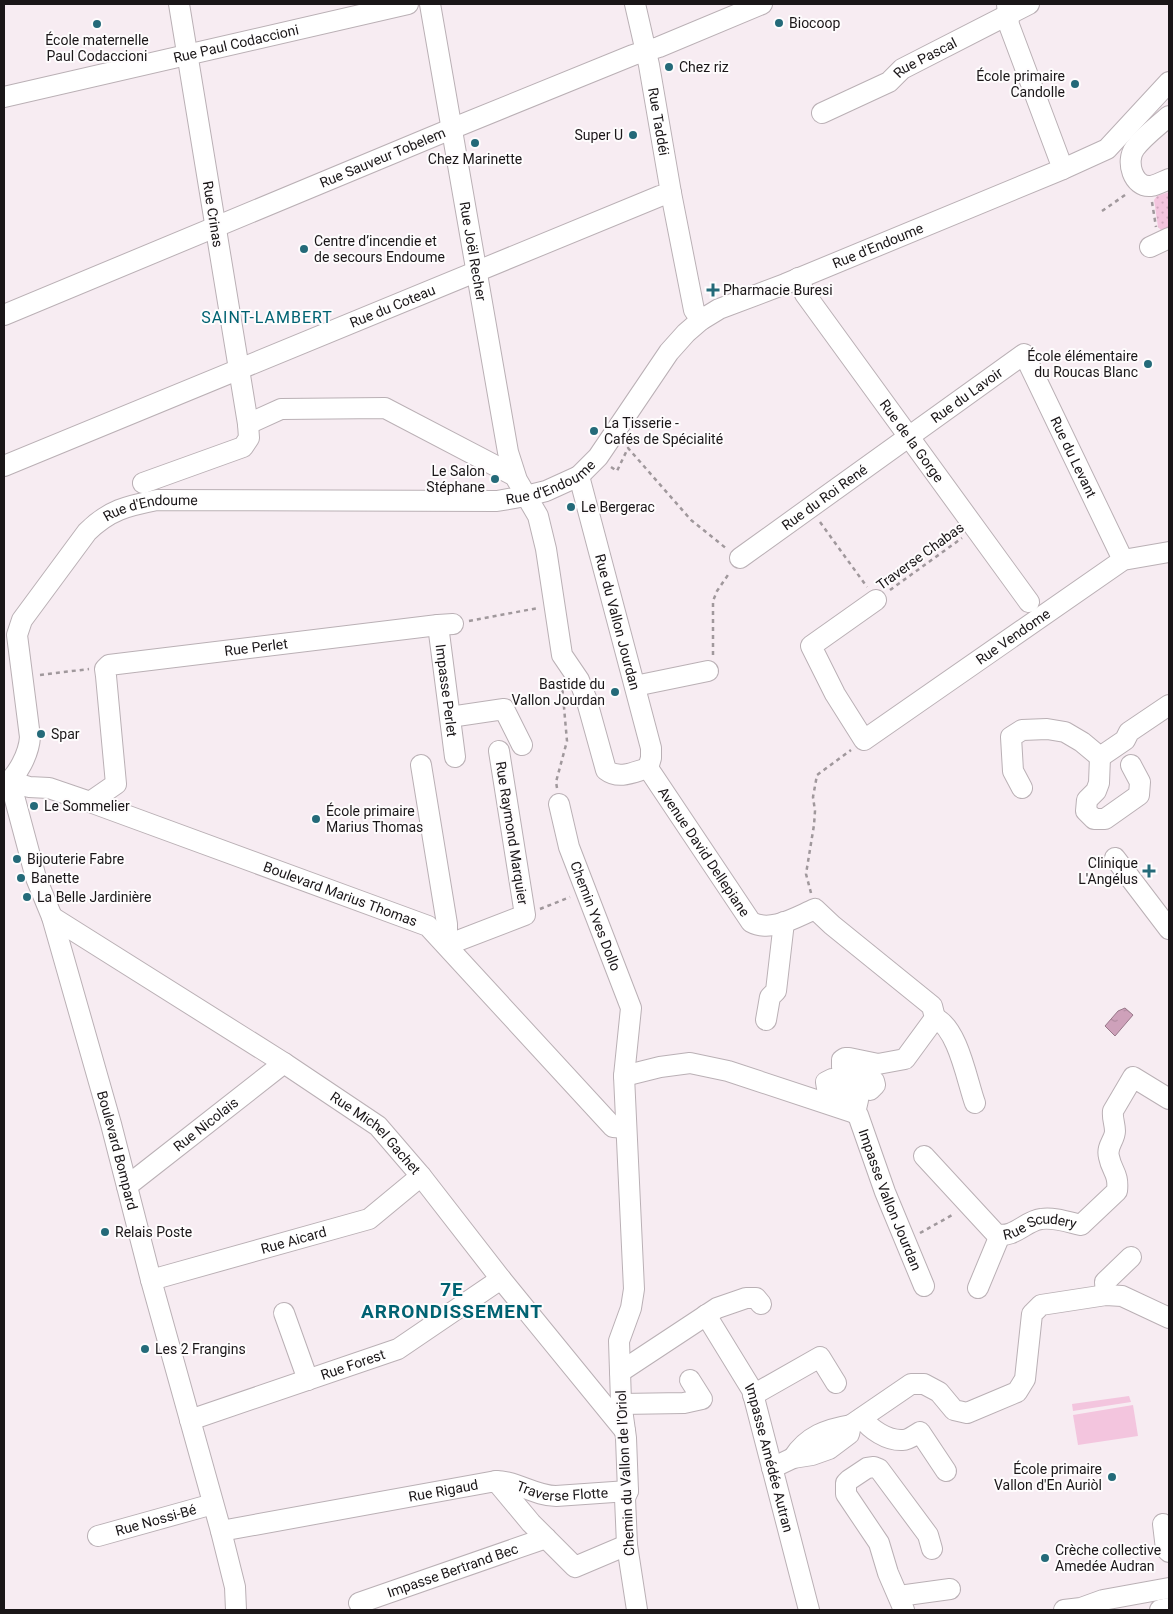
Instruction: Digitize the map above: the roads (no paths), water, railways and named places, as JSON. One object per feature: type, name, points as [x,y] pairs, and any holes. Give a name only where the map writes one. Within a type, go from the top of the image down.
[{"type":"street","name":"Rue Crinas","points":[[179,4],[248,424]]},
{"type":"street","name":"Rue Paul Codaccioni","points":[[4,98],[408,4]]},
{"type":"street","name":"Rue Joël Recher","points":[[430,4],[508,452],[515,476],[526,496]]},
{"type":"street","name":"Rue Taddéi","points":[[635,4],[646,51],[694,310],[701,320]]},
{"type":"street","name":"Rue Sauveur Tobelem","points":[[4,315],[452,129],[762,4]]},
{"type":"street","name":"Rue Pascal","points":[[822,113],[889,82],[902,69],[1008,9],[1029,4]]},
{"type":"street","points":[[1008,9],[1009,25],[1063,169]]},
{"type":"street","name":"Rue d'Endoume","points":[[7,783],[26,756],[30,739],[17,636],[19,626],[87,532],[99,520],[116,511],[136,504],[157,500],[497,501],[546,491],[579,476],[639,412],[669,352],[701,320],[718,309],[798,278],[1108,149],[1169,82]]},
{"type":"street","points":[[1169,116],[1135,148],[1129,162],[1131,171],[1146,185],[1169,179]]},
{"type":"street","name":"Rue du Coteau","points":[[4,466],[671,193]]},
{"type":"street","name":"Rue de la Gorge","points":[[798,278],[805,294],[1029,602]]},
{"type":"street","name":"Rue du Lavoir","points":[[909,436],[1024,354]]},
{"type":"street","name":"Rue du Levant","points":[[1024,354],[1123,560]]},
{"type":"street","points":[[143,483],[243,447],[249,438],[248,424],[281,409],[385,408],[515,476]]},
{"type":"street","name":"Rue du Roi René","points":[[736,556],[810,509],[909,436]]},
{"type":"street","name":"Rue du Vallon Jourdan","points":[[579,476],[651,748],[652,758],[648,768]]},
{"type":"street","points":[[526,496],[538,516],[546,549],[562,655],[579,680],[586,698],[606,770],[611,774],[619,776],[648,768]]},
{"type":"street","name":"Rue Vendome","points":[[876,600],[811,646],[835,694],[864,740],[1123,560],[1169,552]]},
{"type":"street","name":"Impasse Perlet","points":[[445,624],[450,717],[455,757]]},
{"type":"street","name":"Rue Perlet","points":[[90,802],[116,784],[105,668],[109,665],[445,624]]},
{"type":"street","points":[[635,686],[708,671]]},
{"type":"street","points":[[1131,764],[1140,782],[1139,795],[1106,819],[1094,819],[1086,811],[1087,800],[1096,791],[1099,783],[1104,754],[1126,740],[1129,732],[1169,706]]},
{"type":"street","points":[[450,717],[504,709],[522,745]]},
{"type":"street","points":[[1022,788],[1013,771],[1011,737],[1022,730],[1065,732],[1104,754]]},
{"type":"street","name":"Rue Raymond Marquier","points":[[447,945],[525,915],[499,751]]},
{"type":"street","points":[[421,764],[448,924],[447,945]]},
{"type":"street","name":"Avenue David Dellepiane","points":[[648,768],[751,922],[759,926],[784,922],[815,909],[932,1006],[935,1018]]},
{"type":"street","name":"Boulevard Marius Thomas","points":[[7,783],[49,788],[428,926],[613,1127],[626,1128]]},
{"type":"street","name":"Boulevard Bompard","points":[[7,783],[36,878],[52,917],[108,1114],[151,1280],[221,1532],[235,1588],[236,1610]]},
{"type":"street","points":[[1096,791],[1107,795],[1121,809]]},
{"type":"street","name":"Chemin Yves Dollo","points":[[559,804],[569,847],[631,1008],[624,1076],[626,1128]]},
{"type":"street","points":[[1116,858],[1169,929]]},
{"type":"street","name":"Rue Michel Gachet","points":[[52,917],[284,1063],[378,1126],[422,1176],[501,1279],[625,1431]]},
{"type":"street","points":[[766,1020],[770,997],[776,991],[784,922]]},
{"type":"street","points":[[624,1076],[660,1067],[690,1063],[728,1071],[855,1113],[858,1100],[830,1090],[827,1088],[826,1082],[832,1079],[870,1090],[875,1085],[870,1077],[842,1067],[842,1060],[849,1058],[878,1064],[905,1059],[935,1018],[941,1021],[955,1043],[965,1067],[974,1103]]},
{"type":"street","name":"Rue Nicolais","points":[[127,1186],[284,1063]]},
{"type":"street","name":"Rue Scudery","points":[[924,1156],[996,1234],[1014,1233],[1039,1219],[1050,1218],[1081,1225],[1117,1191],[1118,1180],[1109,1157],[1108,1148],[1115,1131],[1112,1117],[1113,1111],[1133,1077],[1169,1099]]},
{"type":"street","name":"Impasse Vallon Jourdan","points":[[855,1113],[858,1115],[885,1192],[924,1286]]},
{"type":"street","name":"Chemin du Vallon de l'Oriol","points":[[626,1128],[634,1289],[632,1308],[619,1341],[621,1404],[625,1431],[628,1491],[625,1498],[627,1545],[637,1610]]},
{"type":"street","name":"Rue Aicard","points":[[151,1280],[369,1219],[422,1176]]},
{"type":"street","points":[[885,1192],[894,1198],[916,1235]]},
{"type":"street","points":[[978,1288],[1000,1235]]},
{"type":"street","points":[[1106,1296],[1105,1282],[1131,1257]]},
{"type":"street","name":"Rue Forest","points":[[190,1420],[398,1350],[501,1279]]},
{"type":"street","points":[[772,1468],[793,1458],[812,1455],[829,1449],[849,1434],[856,1421],[911,1384],[924,1384],[939,1392],[954,1410],[967,1413],[1017,1392],[1025,1379],[1032,1314],[1041,1305],[1106,1296],[1122,1296],[1169,1318]]},
{"type":"street","points":[[620,1372],[717,1308],[746,1298],[756,1298],[761,1304]]},
{"type":"street","points":[[284,1313],[308,1380]]},
{"type":"street","name":"Impasse Amédée Autran","points":[[706,1315],[752,1390],[808,1610]]},
{"type":"street","points":[[753,1395],[820,1357],[836,1383]]},
{"type":"street","points":[[621,1404],[684,1403],[702,1399],[690,1380]]},
{"type":"street","points":[[856,1421],[891,1438],[904,1441],[920,1432],[946,1471]]},
{"type":"street","points":[[932,1549],[928,1535],[880,1469],[868,1468],[846,1483],[846,1494],[879,1543],[888,1573],[902,1603],[950,1589]]},
{"type":"street","name":"Traverse Flotte","points":[[496,1482],[526,1488],[544,1496],[628,1491]]},
{"type":"street","name":"Rue Rigaud","points":[[221,1532],[496,1482],[575,1567],[627,1545]]},
{"type":"street","name":"Rue Nossi-Bé","points":[[98,1536],[213,1504]]},
{"type":"street","points":[[1162,1524],[1166,1549],[1169,1552]]},
{"type":"street","name":"Impasse Bertrand Bec","points":[[359,1603],[546,1538]]},
{"type":"street","points":[[1064,1610],[1081,1608],[1103,1600],[1169,1588]]},
{"type":"street","points":[[1160,1610],[1169,1608]]},
{"type":"water","points":[[1125,1008],[1133,1015],[1115,1036],[1105,1026],[1118,1011]]},
{"type":"place","name":"Biocoop","points":[[779,23]]},
{"type":"place","name":"École maternelle Paul Codaccioni","points":[[97,24]]},
{"type":"place","name":"Chez riz","points":[[669,67]]},
{"type":"place","name":"École primaire Candolle","points":[[1075,84]]},
{"type":"place","name":"Super U","points":[[633,135]]},
{"type":"place","name":"Chez Marinette","points":[[475,143]]},
{"type":"place","name":"Centre d’incendie et de secours Endoume","points":[[304,249]]},
{"type":"place","name":"Pharmacie Buresi","points":[[713,290]]},
{"type":"place","name":"École élémentaire du Roucas Blanc","points":[[1148,364]]},
{"type":"place","name":"La Tisserie - Cafés de Spécialité","points":[[594,431]]},
{"type":"place","name":"Le Salon Stéphane","points":[[495,479]]},
{"type":"place","name":"Le Bergerac","points":[[571,507]]},
{"type":"place","name":"Bastide du Vallon Jourdan","points":[[615,692]]},
{"type":"place","name":"Spar","points":[[41,734]]},
{"type":"place","name":"Le Sommelier","points":[[34,806]]},
{"type":"place","name":"École primaire Marius Thomas","points":[[316,819]]},
{"type":"place","name":"Bijouterie Fabre","points":[[17,859]]},
{"type":"place","name":"Clinique L'Angélus","points":[[1149,871]]},
{"type":"place","name":"Banette","points":[[21,878]]},
{"type":"place","name":"La Belle Jardinière","points":[[27,897]]},
{"type":"place","name":"Relais Poste","points":[[105,1232]]},
{"type":"place","name":"Les 2 Frangins","points":[[145,1349]]},
{"type":"place","name":"École primaire Vallon d'En Auriòl","points":[[1112,1477]]},
{"type":"place","name":"Crèche collective Amedée Audran","points":[[1045,1558]]},
{"type":"district","name":"SAINT-LAMBERT","points":[[267,317]]},
{"type":"district","name":"7E ARRONDISSEMENT","points":[[452,1300]]}]
